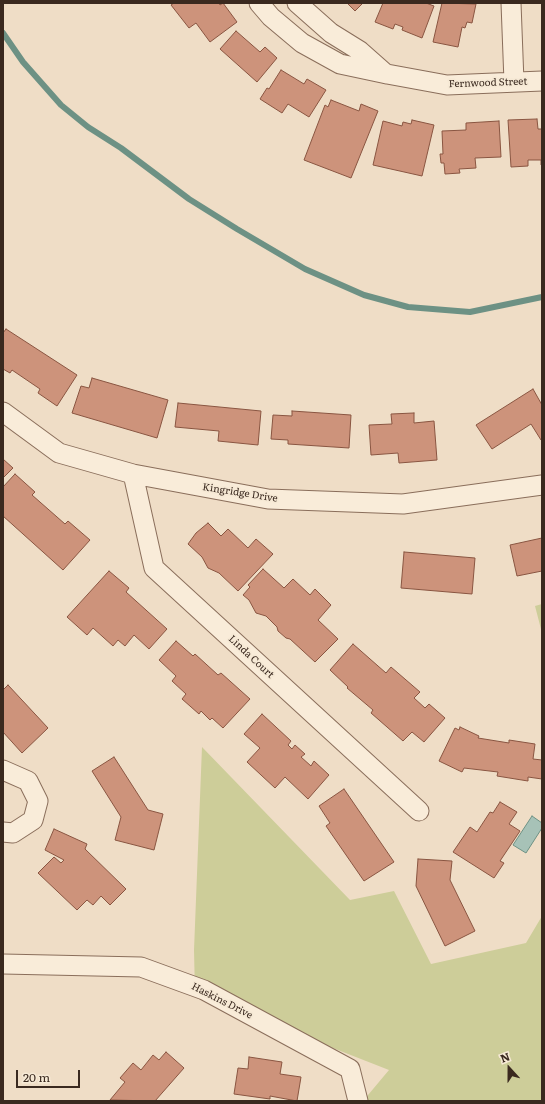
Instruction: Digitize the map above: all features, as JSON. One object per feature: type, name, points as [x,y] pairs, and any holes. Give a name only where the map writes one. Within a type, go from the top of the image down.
[{"type":"street","name":"Fernwood Street","points":[[259,3],[271,17],[302,44],[340,64],[447,85],[542,81]]},
{"type":"street","points":[[298,3],[331,34],[360,51],[387,74]]},
{"type":"street","points":[[511,3],[514,82]]},
{"type":"street","name":"Kingridge Drive","points":[[3,412],[59,453],[133,474],[268,499],[403,504],[542,485]]},
{"type":"street","name":"Linda Court","points":[[133,474],[154,568],[419,811]]},
{"type":"street","points":[[3,770],[28,781],[38,800],[33,820],[13,833],[3,832]]},
{"type":"street","name":"Haskins Drive","points":[[3,964],[141,967],[204,990],[350,1069],[358,1101]]},
{"type":"green space","points":[[542,604],[542,633],[535,606]]},
{"type":"green space","points":[[202,747],[350,900],[394,891],[431,964],[526,943],[542,916],[542,1101],[363,1101],[389,1070],[195,994],[194,950]]},
{"type":"shaded area","points":[[532,816],[542,823],[542,828],[526,853],[513,845]]},
{"type":"building","points":[[174,3],[219,3],[220,5],[223,3],[237,22],[210,42],[196,23],[189,28],[171,5]]},
{"type":"building","points":[[347,3],[363,3],[355,11]]},
{"type":"building","points":[[383,3],[426,3],[434,6],[422,38],[402,30],[403,27],[395,24],[393,29],[375,22]]},
{"type":"building","points":[[442,3],[476,4],[472,23],[467,22],[465,28],[462,27],[458,47],[433,42]]},
{"type":"building","points":[[236,31],[260,52],[265,47],[277,58],[257,82],[220,49]]},
{"type":"building","points":[[281,70],[304,84],[307,79],[326,90],[309,117],[288,104],[282,113],[260,99],[267,88],[269,89]]},
{"type":"building","points":[[331,100],[359,111],[361,104],[378,111],[351,178],[304,160],[325,105],[328,107]]},
{"type":"building","points":[[537,119],[538,129],[542,129],[542,165],[541,160],[528,160],[528,166],[511,167],[508,120]]},
{"type":"building","points":[[412,120],[434,125],[422,176],[373,165],[383,121],[402,126],[403,122],[411,124]]},
{"type":"building","points":[[499,121],[501,157],[475,158],[476,168],[459,169],[460,173],[445,174],[444,163],[441,163],[440,154],[443,154],[442,131],[466,130],[466,123]]},
{"type":"building","points":[[6,329],[77,375],[57,406],[38,393],[40,389],[12,370],[10,373],[3,369],[3,333]]},
{"type":"building","points":[[92,378],[168,400],[157,438],[72,413],[81,386],[89,388]]},
{"type":"building","points":[[533,389],[542,405],[542,439],[541,440],[531,424],[492,449],[476,425]]},
{"type":"building","points":[[178,403],[261,411],[258,445],[218,441],[219,431],[175,427]]},
{"type":"building","points":[[292,411],[351,415],[349,448],[288,444],[288,440],[271,439],[273,415],[292,416]]},
{"type":"building","points":[[414,413],[414,423],[434,421],[437,460],[399,463],[398,453],[371,455],[369,425],[392,424],[391,414]]},
{"type":"building","points":[[3,459],[13,468],[3,478]]},
{"type":"building","points":[[15,474],[35,492],[32,495],[65,524],[68,521],[90,540],[63,570],[3,516],[3,487]]},
{"type":"building","points":[[208,523],[221,536],[228,529],[248,548],[256,539],[273,554],[238,591],[219,573],[208,568],[202,557],[188,544],[196,533]]},
{"type":"building","points":[[542,538],[542,571],[517,576],[510,545]]},
{"type":"building","points":[[404,552],[475,558],[472,594],[401,588]]},
{"type":"building","points":[[263,569],[284,588],[293,579],[310,595],[315,589],[331,605],[318,620],[338,639],[315,662],[290,639],[286,638],[278,631],[277,627],[266,616],[256,613],[249,600],[243,595],[250,587],[248,585]]},
{"type":"building","points":[[109,571],[129,588],[126,592],[167,629],[149,649],[134,635],[125,646],[118,640],[113,646],[93,628],[87,635],[67,617]]},
{"type":"building","points":[[176,641],[193,656],[195,654],[218,675],[221,673],[250,699],[223,728],[212,718],[210,720],[201,711],[199,714],[182,699],[186,694],[172,681],[176,676],[159,660]]},
{"type":"building","points":[[353,644],[386,673],[391,667],[420,692],[414,698],[425,708],[429,704],[445,718],[424,742],[412,732],[403,741],[371,713],[373,710],[347,688],[348,687],[330,670]]},
{"type":"building","points":[[8,685],[48,728],[22,753],[3,732],[3,690]]},
{"type":"building","points":[[262,714],[291,741],[288,745],[292,749],[295,745],[305,754],[301,757],[311,766],[314,761],[329,775],[308,799],[285,777],[275,788],[247,762],[260,748],[244,734]]},
{"type":"building","points":[[460,727],[479,736],[478,738],[509,743],[509,740],[535,744],[533,759],[542,760],[542,779],[528,777],[528,781],[497,776],[498,772],[464,768],[462,772],[439,761],[455,728],[459,730]]},
{"type":"building","points":[[114,757],[148,810],[163,814],[154,850],[115,840],[121,817],[92,771]]},
{"type":"building","points":[[344,789],[394,862],[364,881],[326,826],[330,823],[319,806]]},
{"type":"building","points":[[500,802],[517,812],[509,824],[520,831],[500,861],[504,863],[494,878],[453,852],[470,827],[477,832],[490,812],[493,813]]},
{"type":"building","points":[[54,829],[87,844],[85,849],[126,889],[110,905],[101,896],[93,905],[87,900],[77,910],[38,873],[54,857],[61,863],[64,860],[45,850]]},
{"type":"building","points":[[418,859],[452,861],[450,880],[475,931],[445,946],[416,886]]},
{"type":"building","points":[[166,1052],[184,1068],[155,1101],[110,1100],[125,1082],[120,1078],[133,1063],[141,1070],[153,1055],[159,1060]]},
{"type":"building","points":[[249,1057],[282,1062],[280,1074],[301,1077],[297,1101],[270,1096],[270,1099],[234,1094],[238,1068],[248,1069]]},
{"type":"waterway","points":[[3,33],[23,62],[61,105],[88,127],[121,148],[189,199],[305,269],[364,295],[408,307],[470,312],[542,297]]}]
